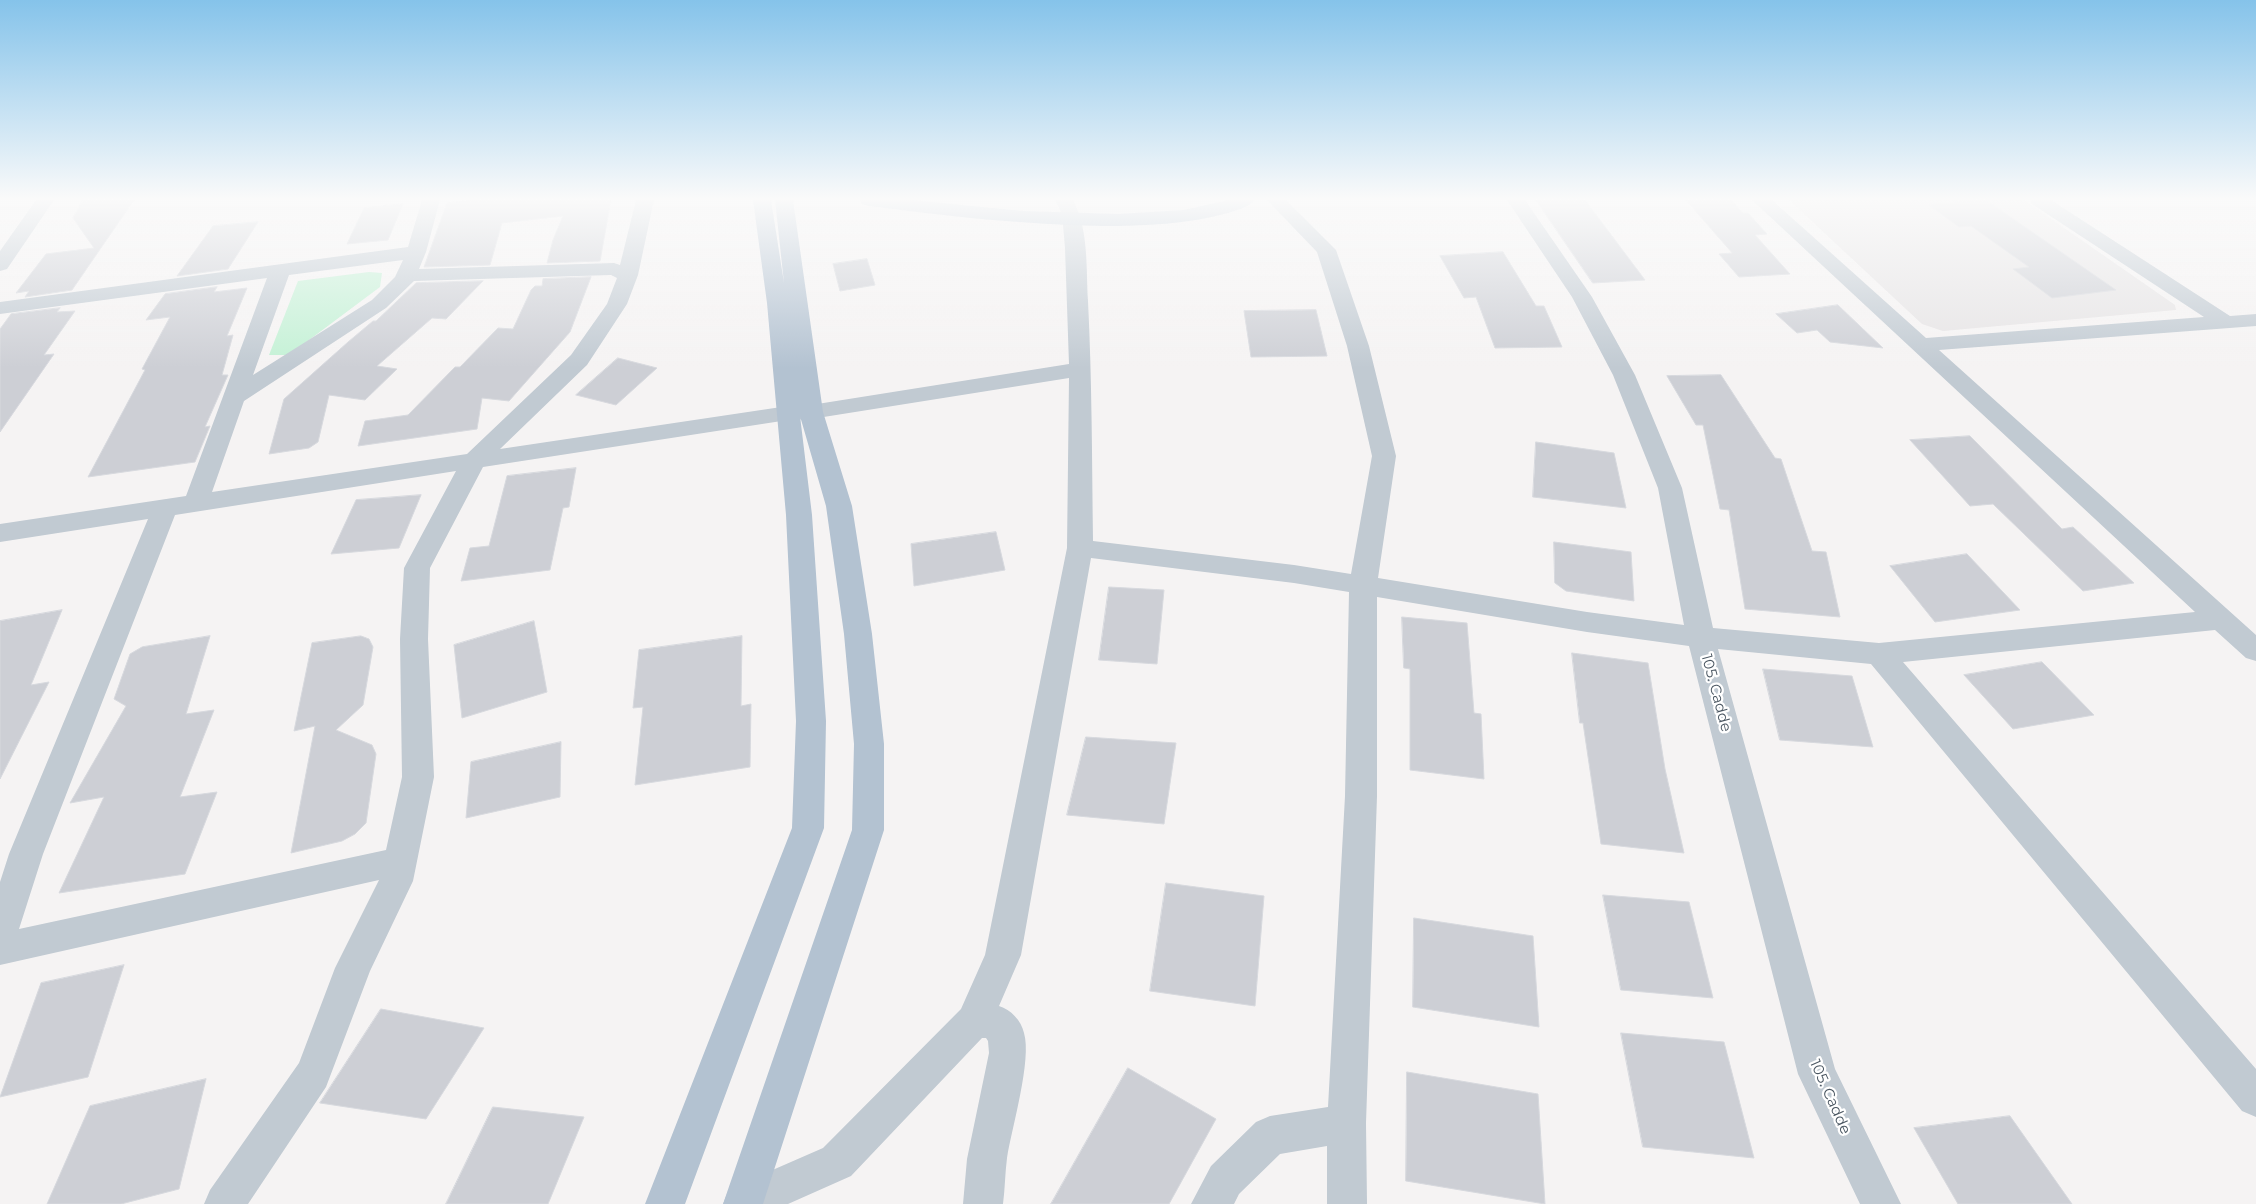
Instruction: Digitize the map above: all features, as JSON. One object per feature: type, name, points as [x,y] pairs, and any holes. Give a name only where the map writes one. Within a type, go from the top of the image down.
[{"type":"main road","points":[[743,1204],[868,830],[869,744],[858,634],[839,506],[799,412],[777,303],[770,256]]},
{"type":"main road","points":[[665,1204],[808,828],[811,721],[799,515],[799,412],[788,256]]},
{"type":"street","points":[[234,398],[379,304],[404,280],[413,256]]},
{"type":"street","points":[[224,1204],[313,1074],[353,968],[396,881],[418,777],[414,639],[417,568],[474,461],[579,360],[617,304],[628,275],[632,256]]},
{"type":"street","points":[[743,1204],[837,1162],[974,1021],[1003,954],[1080,548],[1080,369],[1075,256]]},
{"type":"street","points":[[1328,256],[1358,346],[1384,456],[1363,585],[1361,796],[1347,1123],[1347,1204]]},
{"type":"street","name":"105. Cadde","points":[[1555,256],[1582,296],[1624,375],[1670,488],[1701,637],[1817,1074],[1880,1204]]},
{"type":"street","points":[[1822,256],[2256,651]]},
{"type":"street","points":[[2125,256],[2225,322]]},
{"type":"street","points":[[0,308],[280,271],[411,263],[614,269],[628,275]]},
{"type":"street","points":[[196,503],[280,271]]},
{"type":"street","points":[[1919,345],[2256,320]]},
{"type":"street","points":[[0,533],[1080,369]]},
{"type":"street","points":[[0,933],[26,854],[165,508]]},
{"type":"street","points":[[1080,548],[1294,574],[1587,622],[1701,637],[1878,654],[2222,619]]},
{"type":"street","points":[[1878,654],[2256,1098]]},
{"type":"street","points":[[0,950],[401,861]]},
{"type":"street","points":[[974,1021],[994,1021],[1006,1033],[1008,1053],[987,1159],[983,1204]]},
{"type":"street","points":[[1212,1204],[1225,1180],[1270,1136],[1347,1123]]},
{"type":"shaded area","points":[[1849,256],[2105,256],[2175,305],[2176,310],[1943,331],[1922,324]]},
{"type":"green space","points":[[369,272],[382,273],[380,287],[289,355],[269,355],[298,281]]},
{"type":"building","points":[[44,256],[95,256],[72,290],[25,297],[29,291],[16,293]]},
{"type":"building","points":[[191,256],[236,256],[228,269],[177,276]]},
{"type":"building","points":[[428,256],[493,256],[490,265],[424,267]]},
{"type":"building","points":[[549,256],[601,256],[600,261],[547,263]]},
{"type":"building","points":[[1440,256],[1506,256],[1536,306],[1544,306],[1562,347],[1495,348],[1476,297],[1464,298]]},
{"type":"building","points":[[1575,256],[1627,256],[1645,280],[1593,283]]},
{"type":"building","points":[[1721,256],[1774,256],[1790,274],[1739,277]]},
{"type":"building","points":[[2014,256],[2067,256],[2116,290],[2052,298],[2013,269],[2029,267]]},
{"type":"building","points":[[867,259],[875,285],[840,291],[833,264]]},
{"type":"building","points":[[591,277],[570,332],[509,401],[482,398],[477,429],[358,446],[365,421],[408,415],[455,367],[460,367],[498,328],[513,329],[531,290],[535,286],[542,286],[543,279]]},
{"type":"building","points":[[483,281],[446,319],[432,318],[377,366],[397,369],[365,400],[329,395],[318,442],[309,448],[269,454],[284,399],[348,342],[373,321],[376,321],[416,283]]},
{"type":"building","points":[[217,287],[214,292],[247,288],[227,336],[233,335],[222,375],[228,375],[205,427],[210,426],[195,462],[88,477],[145,370],[142,369],[170,317],[146,320],[165,294]]},
{"type":"building","points":[[1838,305],[1883,348],[1830,342],[1817,330],[1797,333],[1776,314]]},
{"type":"building","points":[[60,308],[57,312],[75,311],[44,355],[54,354],[0,432],[0,329],[11,314]]},
{"type":"building","points":[[1316,310],[1327,356],[1251,357],[1244,311]]},
{"type":"building","points":[[618,358],[657,368],[616,405],[576,395]]},
{"type":"building","points":[[1721,375],[1775,458],[1781,459],[1812,551],[1826,552],[1840,617],[1745,609],[1729,510],[1720,509],[1703,425],[1696,425],[1667,376]]},
{"type":"building","points":[[1970,436],[2062,529],[2073,527],[2134,583],[2083,591],[1993,504],[1970,506],[1910,440]]},
{"type":"building","points":[[1536,442],[1614,453],[1626,508],[1533,497]]},
{"type":"building","points":[[576,468],[569,507],[563,508],[550,570],[461,581],[470,548],[489,546],[507,476]]},
{"type":"building","points":[[421,495],[399,548],[331,554],[356,500]]},
{"type":"building","points":[[996,532],[1005,570],[914,586],[911,544]]},
{"type":"building","points":[[1554,542],[1631,552],[1634,601],[1566,591],[1555,583]]},
{"type":"building","points":[[1967,554],[2020,610],[1935,622],[1890,566]]},
{"type":"building","points":[[1109,587],[1164,590],[1157,664],[1099,660]]},
{"type":"building","points":[[62,610],[31,685],[49,682],[0,779],[0,621]]},
{"type":"building","points":[[1402,617],[1467,623],[1474,713],[1481,714],[1484,779],[1410,770],[1410,669],[1404,668]]},
{"type":"building","points":[[534,621],[547,692],[462,718],[454,645]]},
{"type":"building","points":[[210,636],[186,714],[214,710],[180,797],[217,792],[185,874],[59,893],[104,797],[70,803],[126,706],[114,699],[130,654],[142,647]]},
{"type":"building","points":[[361,636],[369,639],[373,647],[363,705],[336,730],[372,745],[376,754],[366,823],[355,834],[342,841],[291,853],[315,726],[294,731],[312,643]]},
{"type":"building","points":[[742,636],[741,706],[751,704],[750,767],[635,785],[643,707],[633,708],[639,650]]},
{"type":"building","points":[[1572,653],[1648,663],[1665,769],[1684,853],[1601,844],[1583,723],[1580,723]]},
{"type":"building","points":[[2042,662],[2094,715],[2013,729],[1964,675]]},
{"type":"building","points":[[1763,669],[1852,676],[1873,747],[1780,740]]},
{"type":"building","points":[[1086,737],[1176,743],[1164,824],[1067,815]]},
{"type":"building","points":[[561,742],[560,797],[466,818],[471,762]]},
{"type":"building","points":[[1166,883],[1264,896],[1255,1006],[1150,991]]},
{"type":"building","points":[[1603,895],[1689,902],[1713,998],[1621,990]]},
{"type":"building","points":[[1414,918],[1533,936],[1539,1027],[1413,1007]]},
{"type":"building","points":[[124,965],[88,1077],[0,1097],[41,983]]},
{"type":"building","points":[[381,1009],[484,1028],[426,1119],[320,1103]]},
{"type":"building","points":[[1621,1033],[1724,1042],[1754,1158],[1643,1147]]},
{"type":"building","points":[[1128,1068],[1216,1119],[1169,1204],[1051,1204]]},
{"type":"building","points":[[1407,1072],[1538,1094],[1545,1204],[1406,1181]]},
{"type":"building","points":[[206,1079],[179,1189],[121,1204],[47,1204],[90,1106]]},
{"type":"building","points":[[493,1107],[584,1117],[548,1204],[446,1204]]},
{"type":"building","points":[[2010,1116],[2072,1204],[1958,1204],[1914,1128]]}]
